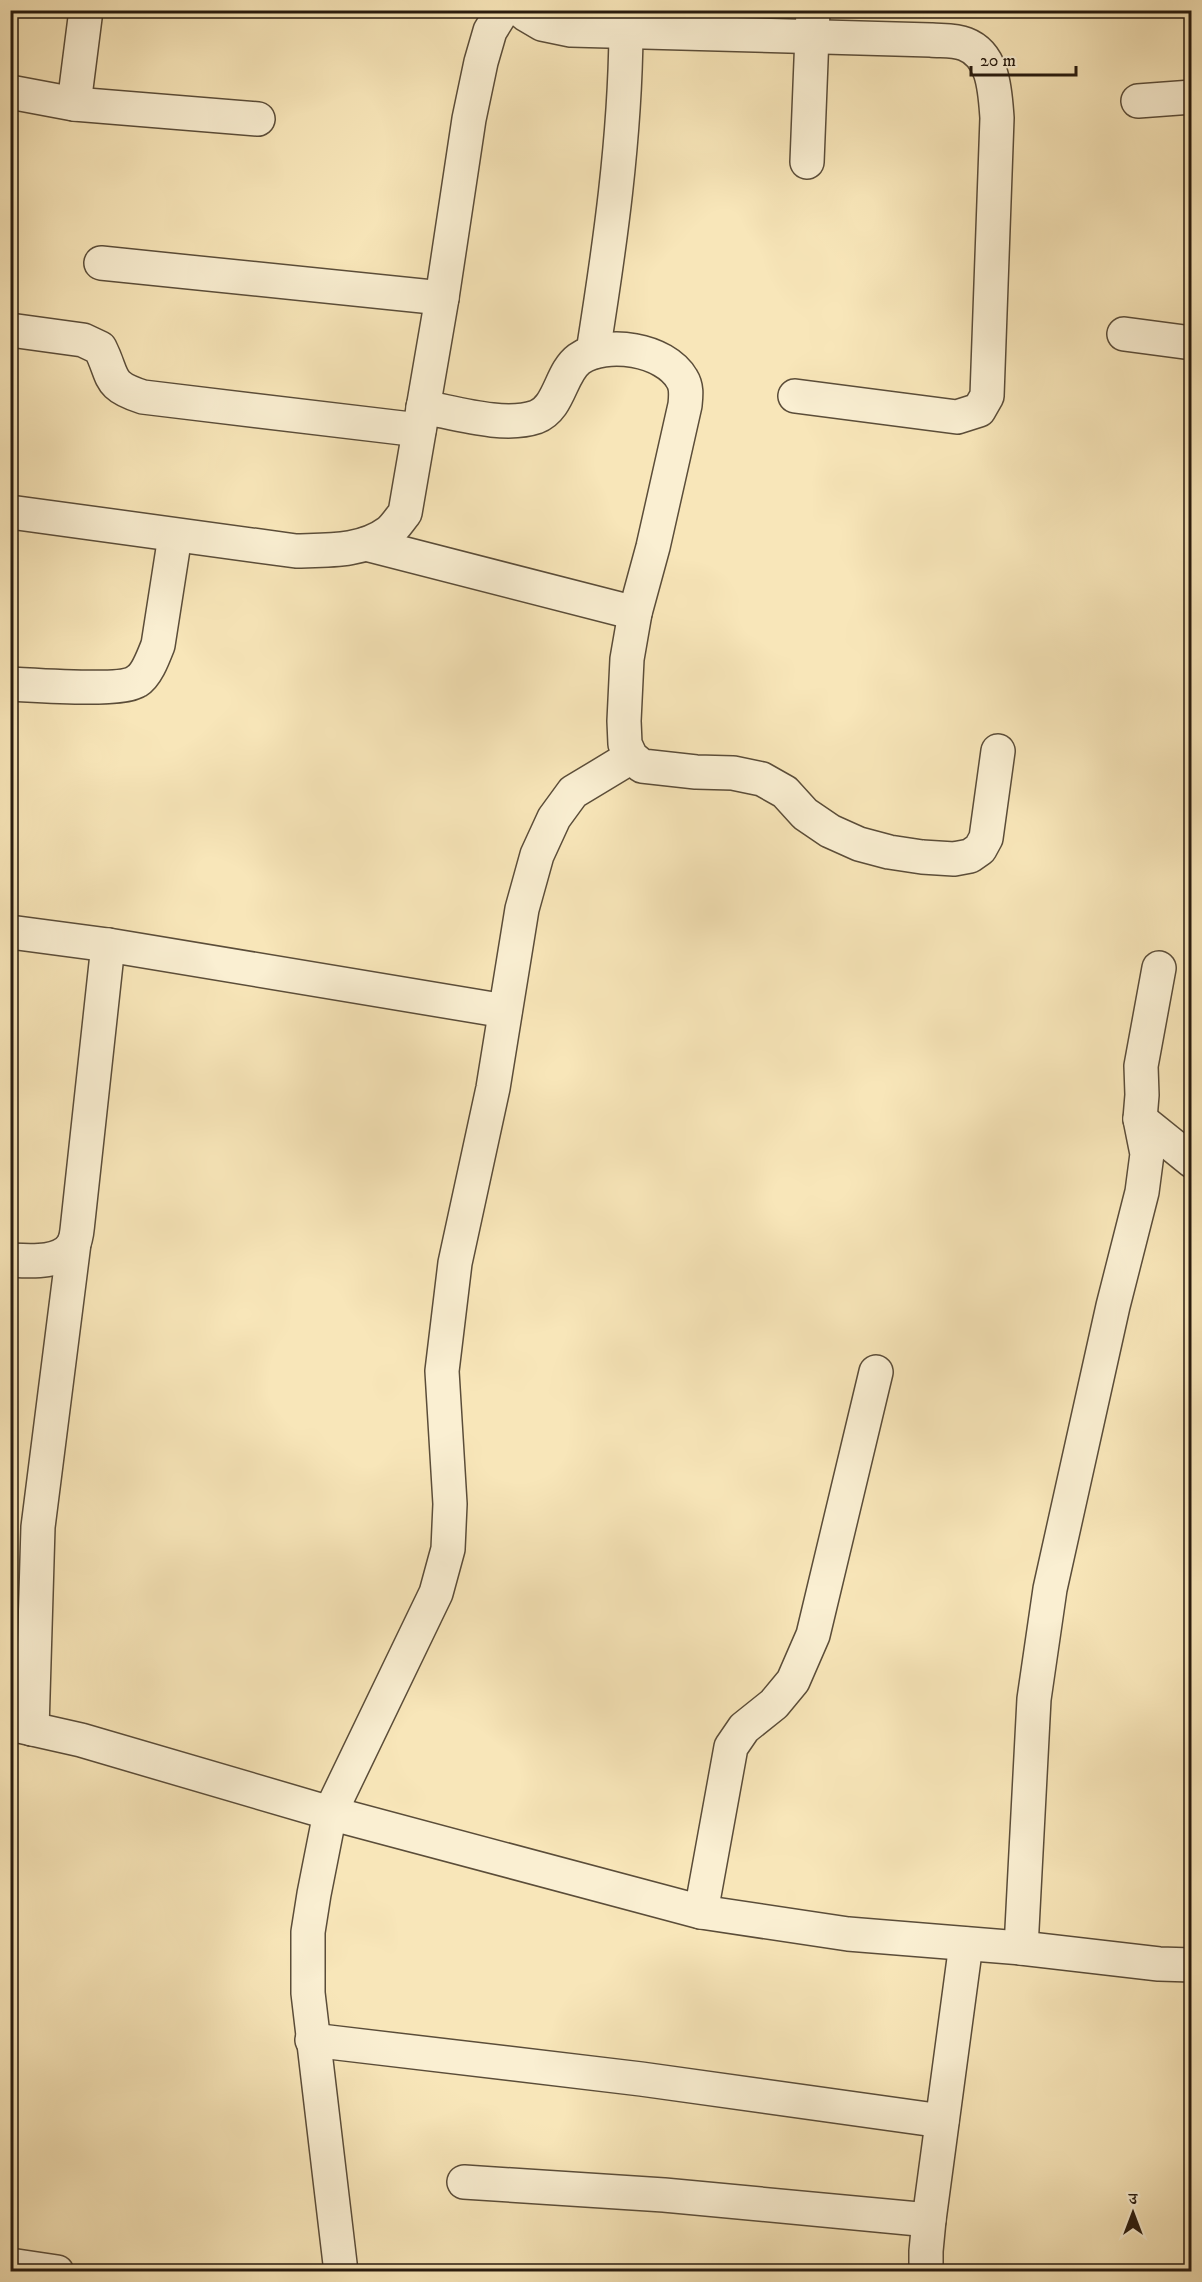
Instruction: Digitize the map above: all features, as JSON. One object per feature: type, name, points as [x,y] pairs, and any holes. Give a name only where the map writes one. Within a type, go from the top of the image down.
[{"type":"street","points":[[74,104],[86,10]]},
{"type":"street","points":[[10,512],[296,551],[335,550],[366,544],[390,531],[405,513],[442,298],[469,119],[490,31],[503,10]]},
{"type":"street","points":[[523,10],[525,14],[542,24],[571,30],[626,32],[813,23],[964,44],[983,56],[994,84],[997,118],[987,396],[979,410],[957,417],[795,396]]},
{"type":"street","points":[[807,162],[813,23]]},
{"type":"street","points":[[593,352],[615,212],[626,84],[626,32]]},
{"type":"street","points":[[10,92],[74,104],[258,119]]},
{"type":"street","points":[[1138,101],[1191,98]]},
{"type":"street","points":[[101,263],[442,298]]},
{"type":"street","points":[[10,330],[83,340],[100,348],[111,378],[123,391],[143,398],[421,419],[482,418],[517,421],[538,416],[551,404],[578,360],[593,352],[643,351],[666,362],[681,377],[686,390],[685,405],[656,536],[635,613],[627,659],[624,721],[625,744],[630,757],[642,766],[696,772],[733,773],[762,779],[785,792],[805,814],[830,831],[889,852],[922,858],[954,859],[970,856],[980,849],[986,838],[998,751]]},
{"type":"street","points":[[1124,334],[1191,343]]},
{"type":"street","points":[[10,684],[117,687],[137,681],[152,661],[158,645],[175,536]]},
{"type":"street","points":[[366,544],[635,613]]},
{"type":"street","points":[[340,2271],[308,1993],[308,1932],[330,1813],[436,1593],[448,1549],[450,1504],[442,1371],[455,1263],[493,1088],[522,909],[537,855],[554,818],[573,792],[630,757]]},
{"type":"street","points":[[10,932],[108,945],[506,1011]]},
{"type":"street","points":[[108,945],[78,1221],[38,1527],[21,1726],[81,1740],[330,1813],[701,1912],[848,1934],[1021,1948],[1159,1964],[1191,1965]]},
{"type":"street","points":[[1021,1948],[1036,1688],[1053,1577],[1113,1306],[1142,1192],[1147,1154],[1140,1119],[1141,1066],[1159,968]]},
{"type":"street","points":[[1140,1119],[1191,1161]]},
{"type":"street","points":[[10,1260],[44,1260],[65,1254],[74,1243]]},
{"type":"street","points":[[701,1912],[731,1747],[744,1728],[774,1704],[793,1681],[813,1635],[876,1372]]},
{"type":"street","points":[[926,2271],[929,2220],[966,1944]]},
{"type":"street","points":[[312,2040],[641,2079],[942,2121]]},
{"type":"street","points":[[464,2182],[664,2194],[929,2220]]},
{"type":"street","points":[[10,2265],[57,2271]]}]
